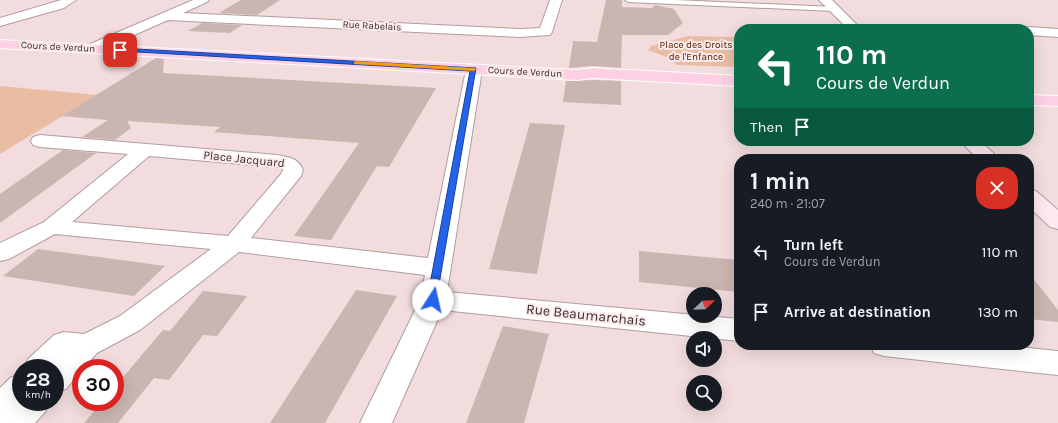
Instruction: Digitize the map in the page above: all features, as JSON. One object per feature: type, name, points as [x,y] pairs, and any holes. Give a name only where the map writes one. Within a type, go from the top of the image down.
[{"type":"main road","name":"Cours de Verdun","points":[[0,44],[474,70],[577,75],[593,73],[734,81]]},
{"type":"main road","points":[[1034,100],[1058,101]]},
{"type":"main road","points":[[975,146],[984,154]]},
{"type":"main road","points":[[1034,200],[1058,222]]},
{"type":"street","points":[[0,22],[60,5],[70,0]]},
{"type":"street","points":[[93,48],[203,0]]},
{"type":"street","name":"Rue Rabelais","points":[[164,16],[520,33],[545,32],[556,0]]},
{"type":"street","points":[[829,4],[850,24]]},
{"type":"street","points":[[1034,31],[1058,33]]},
{"type":"street","points":[[376,423],[433,300],[474,70]]},
{"type":"street","name":"Place Jacquard","points":[[40,141],[286,162],[291,165],[293,170],[291,176],[234,244],[130,323],[87,345],[64,370]]},
{"type":"street","points":[[0,253],[52,227],[145,150]]},
{"type":"street","points":[[52,227],[234,244],[438,268]]},
{"type":"street","name":"Rue Beaumarchais","points":[[433,300],[734,330]]},
{"type":"street","points":[[49,359],[64,343],[87,345]]},
{"type":"street","points":[[932,350],[1058,363]]},
{"type":"street","points":[[0,408],[12,396]]},
{"type":"street","points":[[15,423],[26,411]]},
{"type":"lane","points":[[628,0],[829,4]]},
{"type":"green space","name":"Place des Droits de l'Enfance","points":[[688,36],[734,37],[734,67],[677,65],[669,58],[648,50],[651,46]]},
{"type":"green space","points":[[0,86],[97,95],[0,154]]},
{"type":"building","points":[[241,0],[280,0],[257,15],[219,13]]},
{"type":"building","points":[[606,0],[622,0],[622,7],[652,8],[655,5],[674,9],[683,23],[668,35],[622,35],[621,68],[593,66],[569,68],[573,41],[597,42]]},
{"type":"building","points":[[202,23],[242,25],[230,33],[188,31]]},
{"type":"building","points":[[156,58],[164,59],[163,73],[436,88],[389,167],[377,166],[331,240],[294,236],[359,143],[214,132],[220,127],[127,121],[131,128],[115,140],[82,137],[108,120],[62,116]]},
{"type":"building","points":[[566,81],[621,81],[621,105],[563,102]]},
{"type":"building","points":[[530,123],[565,125],[537,274],[489,269]]},
{"type":"building","points":[[63,150],[96,153],[0,223],[0,194]]},
{"type":"building","points":[[38,249],[165,266],[134,296],[3,276]]},
{"type":"building","points":[[639,251],[734,260],[734,292],[722,290],[722,287],[689,287],[639,282]]},
{"type":"building","points":[[1034,279],[1058,310],[1058,322],[1034,320]]},
{"type":"building","points":[[356,290],[397,296],[325,423],[270,423]]},
{"type":"building","points":[[203,291],[247,296],[217,336],[203,335],[169,380],[154,378],[118,423],[84,423],[94,411],[124,411],[124,376],[163,330],[170,331]]},
{"type":"building","points":[[503,326],[549,334],[524,423],[466,423]]},
{"type":"slow traffic","points":[[356,63],[474,69]]},
{"type":"route","points":[[120,50],[474,70],[472,74],[433,300]]}]
